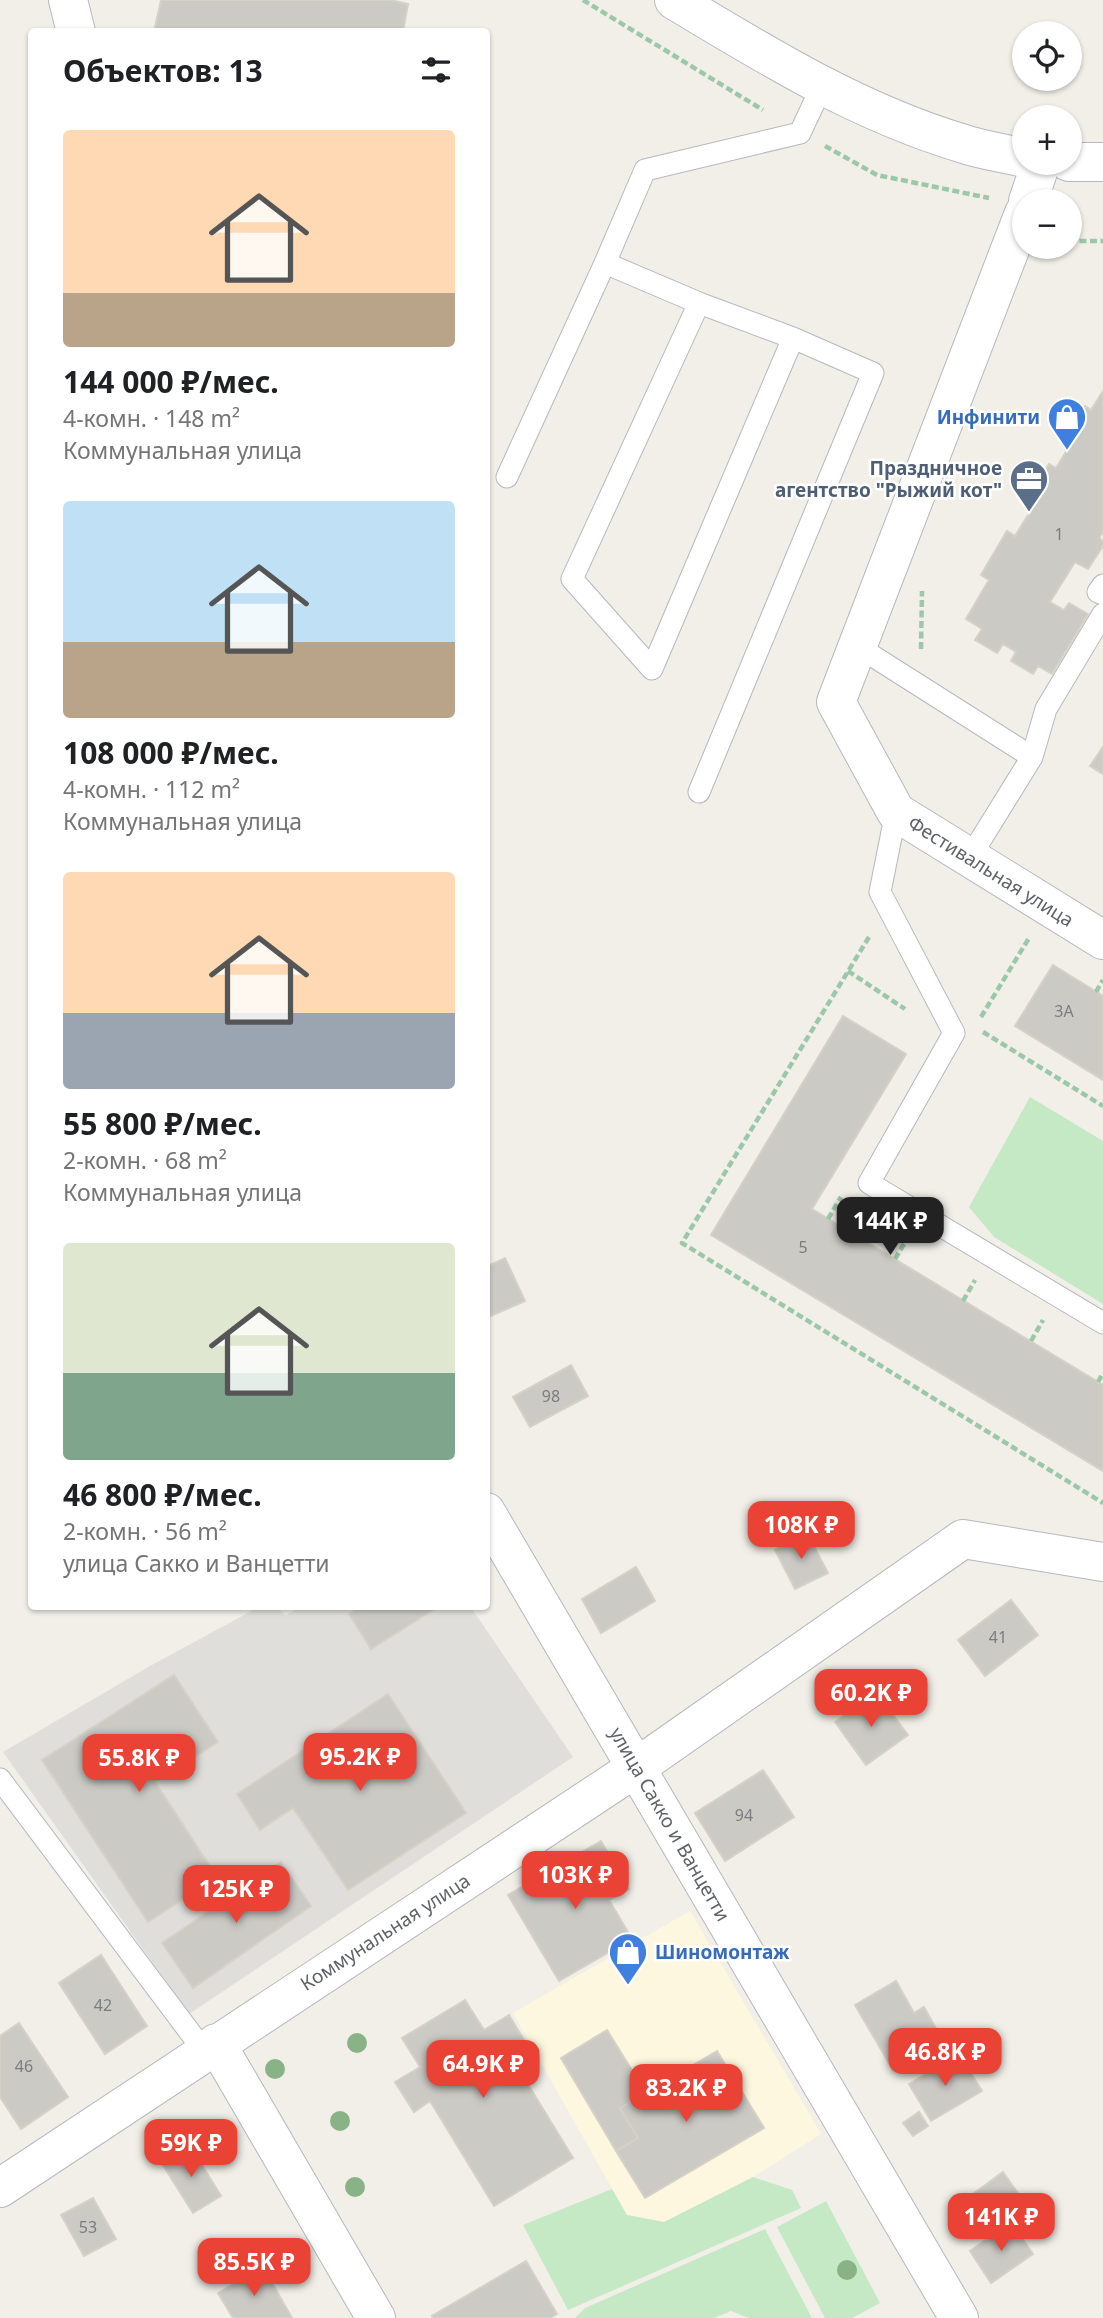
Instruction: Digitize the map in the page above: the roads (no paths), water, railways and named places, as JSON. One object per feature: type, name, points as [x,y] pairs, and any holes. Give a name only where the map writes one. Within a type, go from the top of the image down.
[{"type":"street","points":[[68,0],[75,28]]},
{"type":"street","points":[[674,0],[822,86],[886,115],[961,144],[1012,155]]},
{"type":"street","points":[[1082,162],[1103,162]]},
{"type":"street","name":"Фестивальная улица","points":[[1012,244],[836,702],[896,812],[1103,940]]},
{"type":"street","name":"улица Сакко и Ванцетти","points":[[490,1519],[959,2318]]},
{"type":"street","name":"Коммунальная улица","points":[[0,2188],[637,1767],[963,1539],[1103,1562]]},
{"type":"street","points":[[210,2047],[376,2318]]},
{"type":"lane","points":[[507,477],[645,170],[800,132],[822,86]]},
{"type":"lane","points":[[605,263],[873,373],[699,792]]},
{"type":"lane","points":[[699,303],[572,579],[652,669],[793,338]]},
{"type":"lane","points":[[1103,584],[1098,592],[1103,594]]},
{"type":"lane","points":[[970,857],[1032,757],[1046,709],[1103,614]]},
{"type":"lane","points":[[857,646],[1032,757]]},
{"type":"lane","points":[[896,812],[880,892],[954,1033],[869,1183],[1103,1323]]},
{"type":"lane","points":[[0,1779],[210,2047]]},
{"type":"place","name":"Инфинити","points":[[1067,451]]},
{"type":"place","name":"Праздничное агентство \"Рыжий кот\"","points":[[1029,513]]},
{"type":"place","name":"Шиномонтаж","points":[[628,1986]]}]
